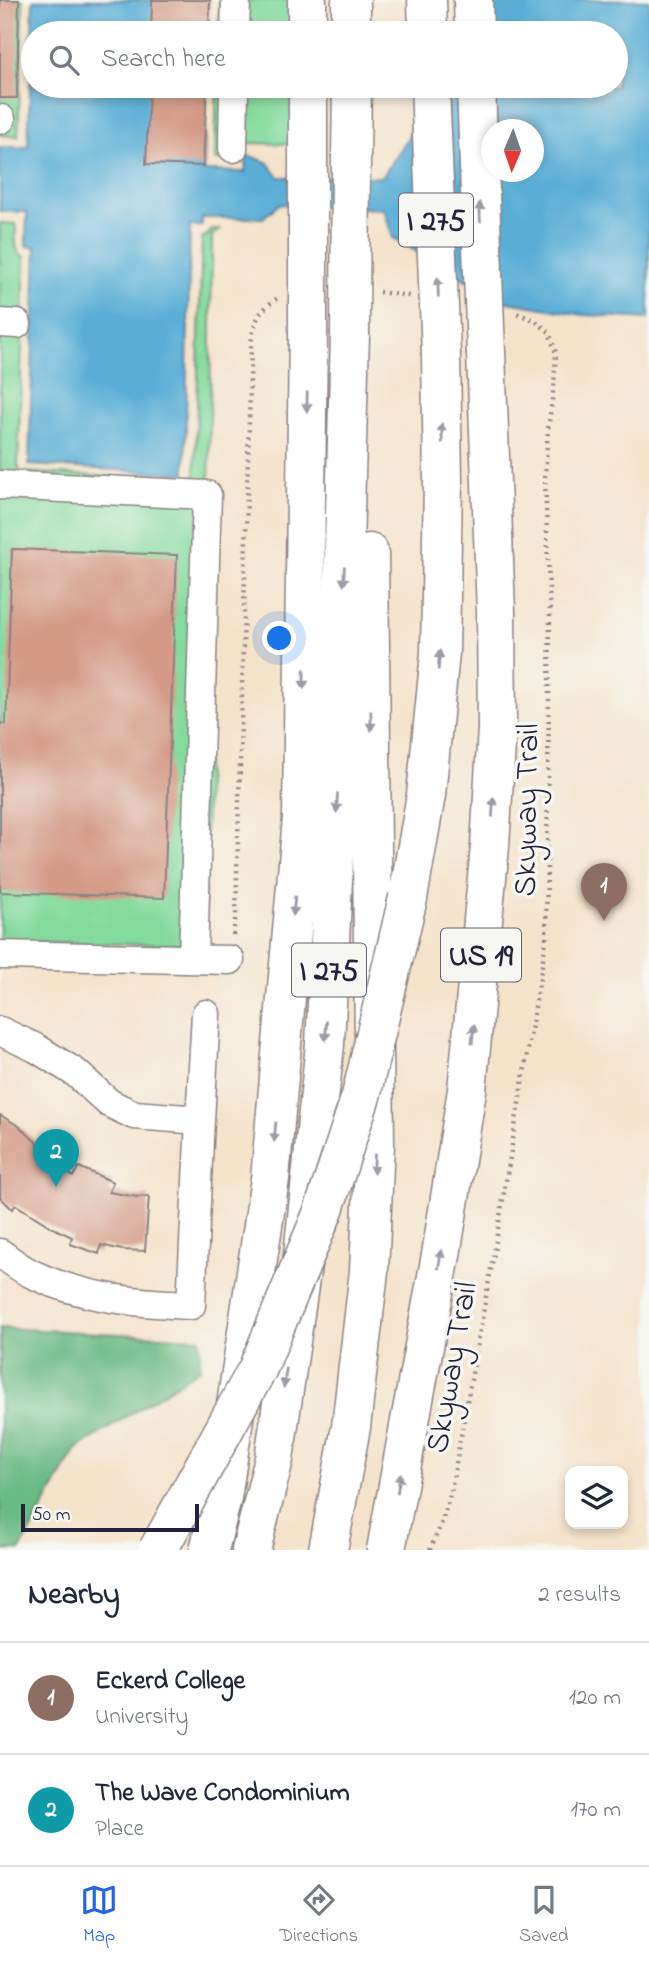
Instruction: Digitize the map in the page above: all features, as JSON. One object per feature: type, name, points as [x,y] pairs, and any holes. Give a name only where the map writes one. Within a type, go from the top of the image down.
[{"type":"highway","points":[[307,0],[307,21]]},
{"type":"highway","points":[[351,0],[351,21]]},
{"type":"highway","points":[[427,0],[428,21]]},
{"type":"highway","points":[[473,0],[474,21]]},
{"type":"highway","points":[[209,1550],[222,1498],[270,1179],[302,818],[308,98]]},
{"type":"highway","name":"I 275","points":[[251,1550],[276,1445],[302,1265],[325,1044],[338,783],[349,385],[352,98]]},
{"type":"highway","name":"I 275","points":[[158,1550],[257,1368],[323,1212],[360,1096],[408,898],[426,794],[440,653],[443,481],[441,355],[430,98]]},
{"type":"highway","name":"US 19","points":[[386,1550],[441,1255],[467,1090],[489,859],[497,728],[496,651],[476,98]]},
{"type":"highway","points":[[328,1550],[351,1427],[368,1284],[375,1144],[368,475],[349,385]]},
{"type":"street","points":[[235,21],[236,0]]},
{"type":"street","points":[[233,148],[234,98]]},
{"type":"street","points":[[0,485],[207,495],[193,960]]},
{"type":"street","points":[[0,955],[230,960]]},
{"type":"street","points":[[0,1253],[29,1273],[64,1288],[105,1298],[191,1305],[206,1014]]},
{"type":"street","points":[[0,1031],[36,1048],[76,1073],[109,1103],[134,1115],[201,1120]]},
{"type":"path","name":"Skyway Trail","points":[[430,1550],[451,1491],[498,1234],[546,941],[550,616],[545,477],[556,353]]},
{"type":"green space","points":[[0,0],[23,0],[18,136],[0,135]]},
{"type":"green space","points":[[219,0],[291,0],[292,21],[218,21]]},
{"type":"green space","points":[[217,98],[295,98],[296,144],[245,143],[236,160],[215,160]]},
{"type":"green space","points":[[0,223],[16,224],[16,247],[25,257],[18,465],[20,472],[193,481],[202,238],[211,230],[220,230],[212,235],[204,946],[0,941]]},
{"type":"green space","points":[[0,1328],[200,1338],[200,1369],[75,1450],[20,1550],[0,1550]]},
{"type":"water","points":[[33,0],[209,0],[208,21],[32,21]]},
{"type":"water","points":[[486,0],[649,0],[649,319],[584,315],[502,301],[393,238],[384,209],[279,204],[263,218],[202,218],[202,226],[190,226],[185,474],[29,465],[36,247],[26,246],[27,212],[0,211],[0,147],[28,147],[30,98],[206,98],[204,171],[245,172],[247,155],[267,162],[279,177],[382,177],[430,98],[628,98],[628,21],[474,21]]},
{"type":"building","points":[[0,0],[19,0],[17,98],[0,98]]},
{"type":"building","points":[[152,0],[210,0],[209,21],[151,21]]},
{"type":"building","points":[[149,98],[206,98],[203,166],[146,164]]},
{"type":"building","points":[[12,549],[177,555],[164,898],[0,892],[0,723],[6,724]]},
{"type":"building","points":[[0,1115],[19,1126],[73,1177],[79,1167],[113,1182],[109,1192],[137,1197],[149,1196],[145,1251],[122,1250],[101,1245],[99,1254],[70,1244],[72,1237],[16,1205],[12,1209],[0,1197]]},
{"type":"place","name":"Eckerd College","points":[[604,921]]},
{"type":"place","name":"The Wave Condominium","points":[[56,1187]]}]
